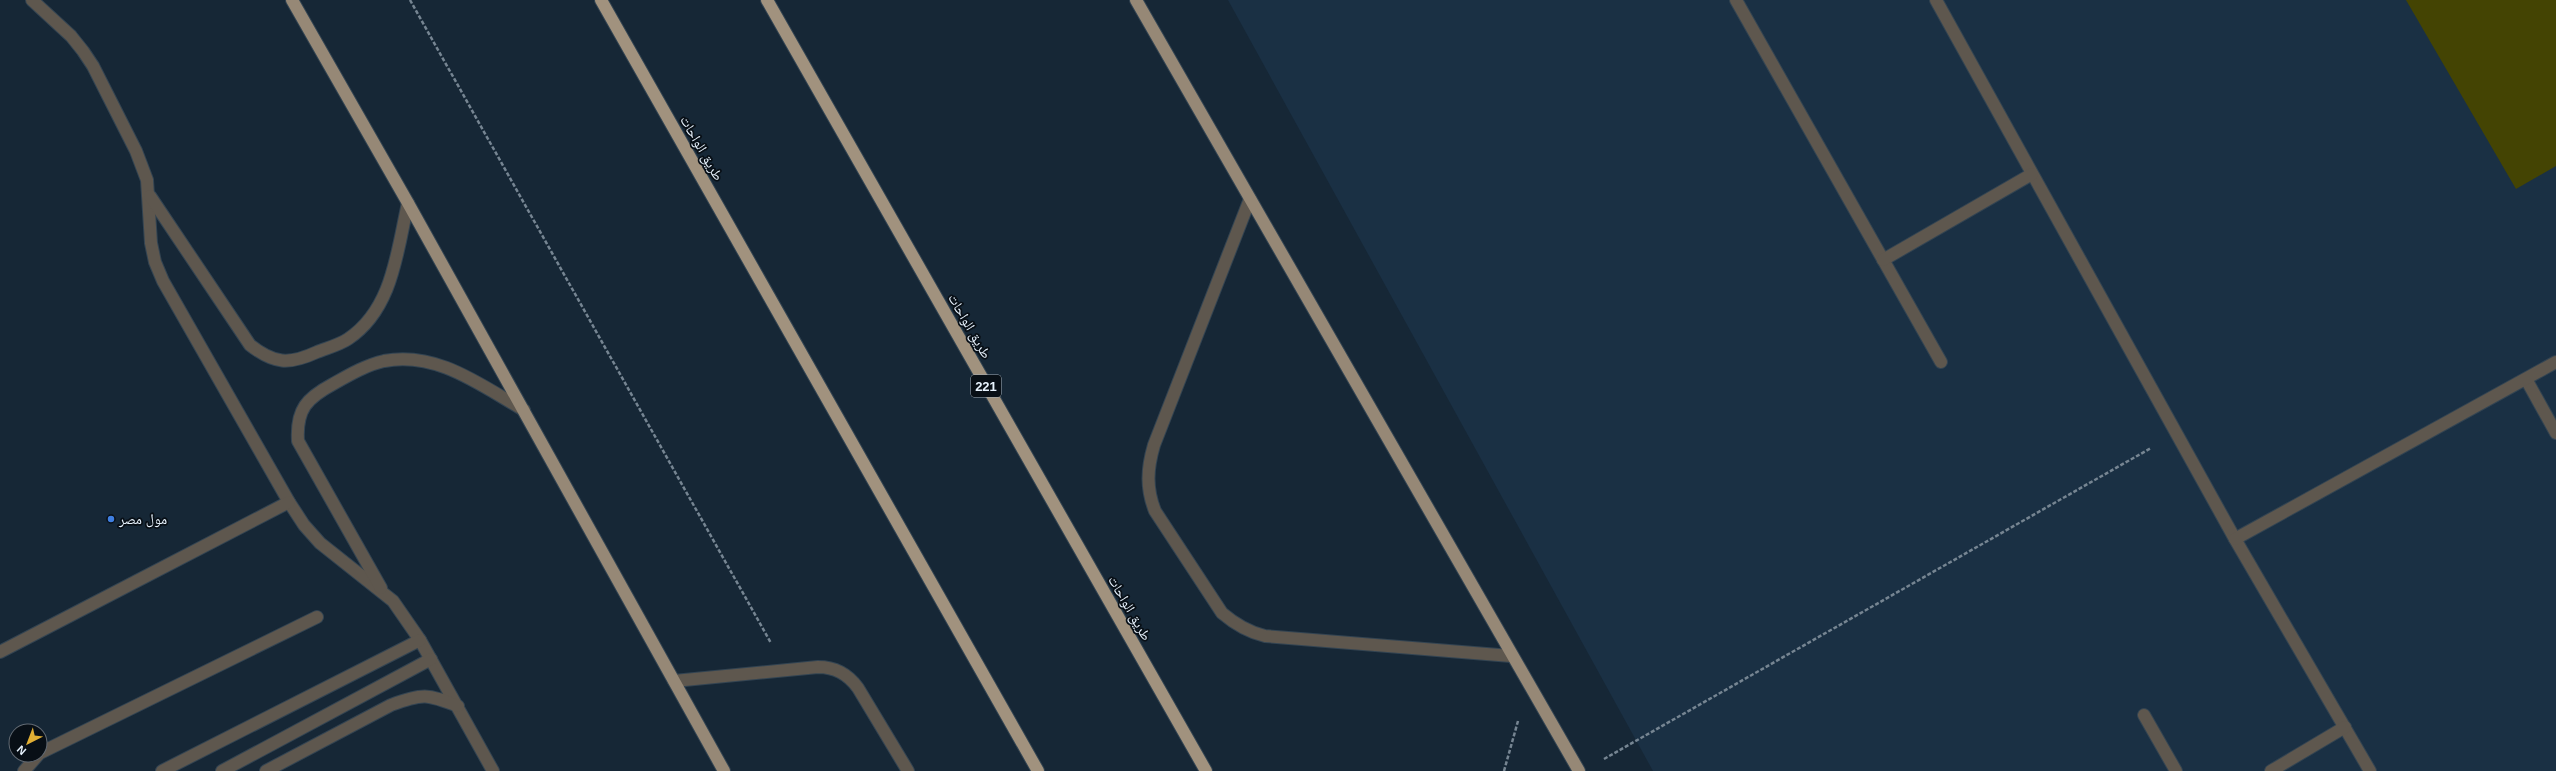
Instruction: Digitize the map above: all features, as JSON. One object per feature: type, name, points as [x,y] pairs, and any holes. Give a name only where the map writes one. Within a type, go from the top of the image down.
[{"type":"highway","name":"طريق الواحات","points":[[601,0],[1038,771]]},
{"type":"highway","name":"طريق الواحات","points":[[767,0],[1206,771]]},
{"type":"main road","points":[[292,0],[408,202],[724,771]]},
{"type":"main road","points":[[1136,0],[1578,771]]},
{"type":"lane","points":[[32,0],[71,36],[93,66],[143,165],[150,196],[151,242],[155,262],[164,281],[289,502],[304,525],[320,543],[385,594],[400,609],[420,640],[458,706],[493,771]]},
{"type":"lane","points":[[1736,0],[1941,362]]},
{"type":"lane","points":[[1936,0],[2235,539],[2370,771]]},
{"type":"lane","points":[[1883,260],[2032,174]]},
{"type":"lane","points":[[150,196],[250,345],[275,360],[289,362],[303,359],[348,339],[376,312],[392,275],[408,202]]},
{"type":"lane","points":[[1250,199],[1152,450],[1147,480],[1149,496],[1155,511],[1222,613],[1235,625],[1249,632],[1265,636],[1511,656]]},
{"type":"lane","points":[[385,594],[298,441],[297,424],[302,409],[312,396],[363,368],[382,361],[407,358],[430,361],[453,370],[524,410]]},
{"type":"lane","points":[[2235,539],[2556,362]]},
{"type":"lane","points":[[2526,379],[2556,433]]},
{"type":"lane","points":[[0,652],[289,502]]},
{"type":"lane","points":[[48,749],[317,617]]},
{"type":"lane","points":[[162,771],[420,640]]},
{"type":"lane","points":[[222,771],[431,659]]},
{"type":"lane","points":[[674,681],[827,667],[853,680],[908,771]]},
{"type":"lane","points":[[266,771],[391,705],[410,698],[431,695],[458,706]]},
{"type":"lane","points":[[2144,715],[2176,771]]},
{"type":"lane","points":[[2271,771],[2345,728]]},
{"type":"lane","points":[[24,771],[31,763]]},
{"type":"path","points":[[410,0],[786,670]]},
{"type":"path","points":[[1596,763],[2176,433]]},
{"type":"path","points":[[1504,771],[1528,686]]},
{"type":"shaded area","points":[[1228,0],[2556,0],[2556,771],[1653,771]]},
{"type":"shaded area","points":[[2406,0],[2556,0],[2556,166],[2516,189]]},
{"type":"place","name":"مول مصر","points":[[111,519]]}]
